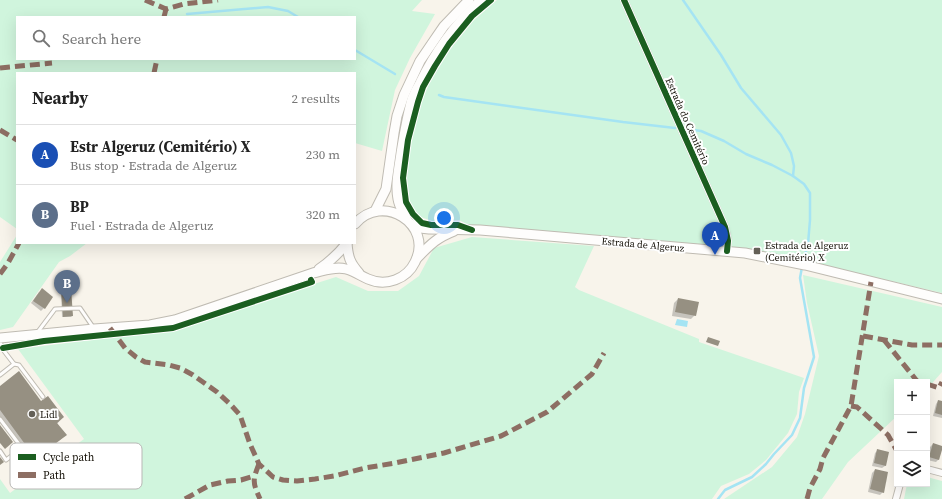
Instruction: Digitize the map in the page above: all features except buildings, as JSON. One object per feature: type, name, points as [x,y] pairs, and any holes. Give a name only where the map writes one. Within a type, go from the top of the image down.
[{"type":"main road","points":[[356,223],[365,215],[375,211],[386,189],[397,116],[404,95],[420,61],[444,26],[470,0]]},
{"type":"main road","points":[[417,258],[419,250],[416,232],[401,209],[398,198],[397,178],[406,121],[412,98],[441,47],[452,31],[481,0]]},
{"type":"main road","name":"Estrada de Algeruz","points":[[375,211],[386,211],[397,214],[420,228],[480,230],[745,253],[802,265],[942,299]]},
{"type":"main road","name":"Estrada de Algeruz","points":[[0,342],[36,335],[150,325],[175,320],[312,273],[339,268],[360,274],[378,282],[393,281],[406,274],[413,267],[417,258],[430,244],[438,238],[458,230]]},
{"type":"main road","name":"Estrada de Algeruz","points":[[312,273],[335,257],[346,244]]},
{"type":"main road","name":"Estrada de Algeruz","points":[[347,244],[348,255],[352,265],[360,274]]},
{"type":"street","name":"Estrada do Cemitério","points":[[624,0],[725,228],[728,241],[727,251]]},
{"type":"street","points":[[930,470],[942,473]]},
{"type":"street","points":[[896,499],[899,487]]},
{"type":"lane","points":[[36,335],[55,309],[80,308],[94,329]]},
{"type":"lane","points":[[0,342],[4,351],[14,364],[19,365],[43,397]]},
{"type":"lane","points":[[0,375],[14,364]]},
{"type":"lane","points":[[0,419],[18,443]]},
{"type":"lane","points":[[0,451],[6,460],[10,457]]},
{"type":"green space","points":[[0,0],[422,0],[412,11],[435,14],[410,58],[395,90],[382,151],[356,143],[356,72],[16,72],[16,228],[0,217]]},
{"type":"green space","points":[[497,0],[942,0],[942,293],[806,261],[472,227],[459,220],[432,221],[418,216],[409,203],[406,182],[411,142],[421,103],[429,84],[447,53],[474,20]]},
{"type":"green space","points":[[16,237],[16,244],[86,244],[59,262],[13,327],[0,330],[0,262]]},
{"type":"green space","points":[[472,237],[594,246],[575,287],[579,290],[699,339],[699,342],[804,378],[799,392],[797,414],[788,433],[766,460],[749,474],[721,486],[712,499],[0,499],[0,479],[10,493],[15,489],[142,489],[142,443],[79,443],[84,439],[18,349],[173,330],[336,277],[368,291],[398,291],[419,276],[434,248]]},
{"type":"green space","points":[[803,275],[942,307],[942,372],[930,386],[930,379],[894,379],[894,419],[848,462],[822,499],[724,499],[772,467],[797,437],[805,414],[819,356],[807,303]]},
{"type":"green space","points":[[930,478],[942,481],[942,499],[904,499],[906,487],[930,487]]},
{"type":"water","points":[[677,319],[688,321],[687,327],[675,325]]},
{"type":"waterway","points":[[683,0],[721,55],[741,88],[781,135],[791,153],[794,166],[793,176]]},
{"type":"waterway","points":[[187,14],[268,7],[288,11],[296,16]]},
{"type":"waterway","points":[[356,51],[395,74]]},
{"type":"waterway","points":[[439,95],[444,97],[675,128]]},
{"type":"waterway","points":[[687,129],[701,131],[724,141],[746,154],[793,176],[804,184],[810,193],[810,220],[808,244],[803,262]]},
{"type":"waterway","points":[[718,499],[725,490],[752,477],[766,464],[792,435],[800,418],[804,388],[814,357],[800,278],[802,267]]},
{"type":"marked path","points":[[145,0],[166,9],[184,4],[218,0]]},
{"type":"marked path","points":[[164,16],[166,9]]},
{"type":"marked path","points":[[154,72],[157,60]]},
{"type":"marked path","points":[[0,68],[52,63]]},
{"type":"marked path","points":[[0,130],[16,139]]},
{"type":"marked path","points":[[0,274],[18,244]]},
{"type":"marked path","points":[[807,499],[810,488],[820,469],[823,458],[851,406],[871,282]]},
{"type":"marked path","points":[[110,328],[125,348],[136,357],[145,362],[180,368],[193,375],[217,392],[240,415],[259,464],[273,477],[283,480],[297,481],[334,476],[365,468],[444,453],[501,436],[547,412],[592,374],[604,353]]},
{"type":"marked path","points":[[863,336],[912,345],[942,345]]},
{"type":"marked path","points":[[884,340],[915,379]]},
{"type":"marked path","points":[[930,385],[939,388],[942,382]]},
{"type":"marked path","points":[[851,406],[857,407],[888,435],[894,446]]},
{"type":"marked path","points":[[259,464],[254,482],[260,499]]},
{"type":"marked path","points":[[185,499],[210,485],[241,480],[254,476]]},
{"type":"cycle path","points":[[472,230],[458,225],[431,225],[422,223],[413,214],[406,202],[403,178],[408,140],[423,87],[449,44],[472,16],[491,0]]},
{"type":"cycle path","points":[[624,0],[725,227],[728,241],[727,251]]},
{"type":"cycle path","points":[[3,348],[44,341],[173,328],[312,282],[311,280]]},
{"type":"place","name":"Estrada de Algeruz (Cemitério) X","points":[[757,251]]},
{"type":"place","name":"Estr Algeruz (Cemitério) X","points":[[715,255]]},
{"type":"place","name":"BP","points":[[67,303]]},
{"type":"place","name":"Lidl","points":[[32,414]]}]
